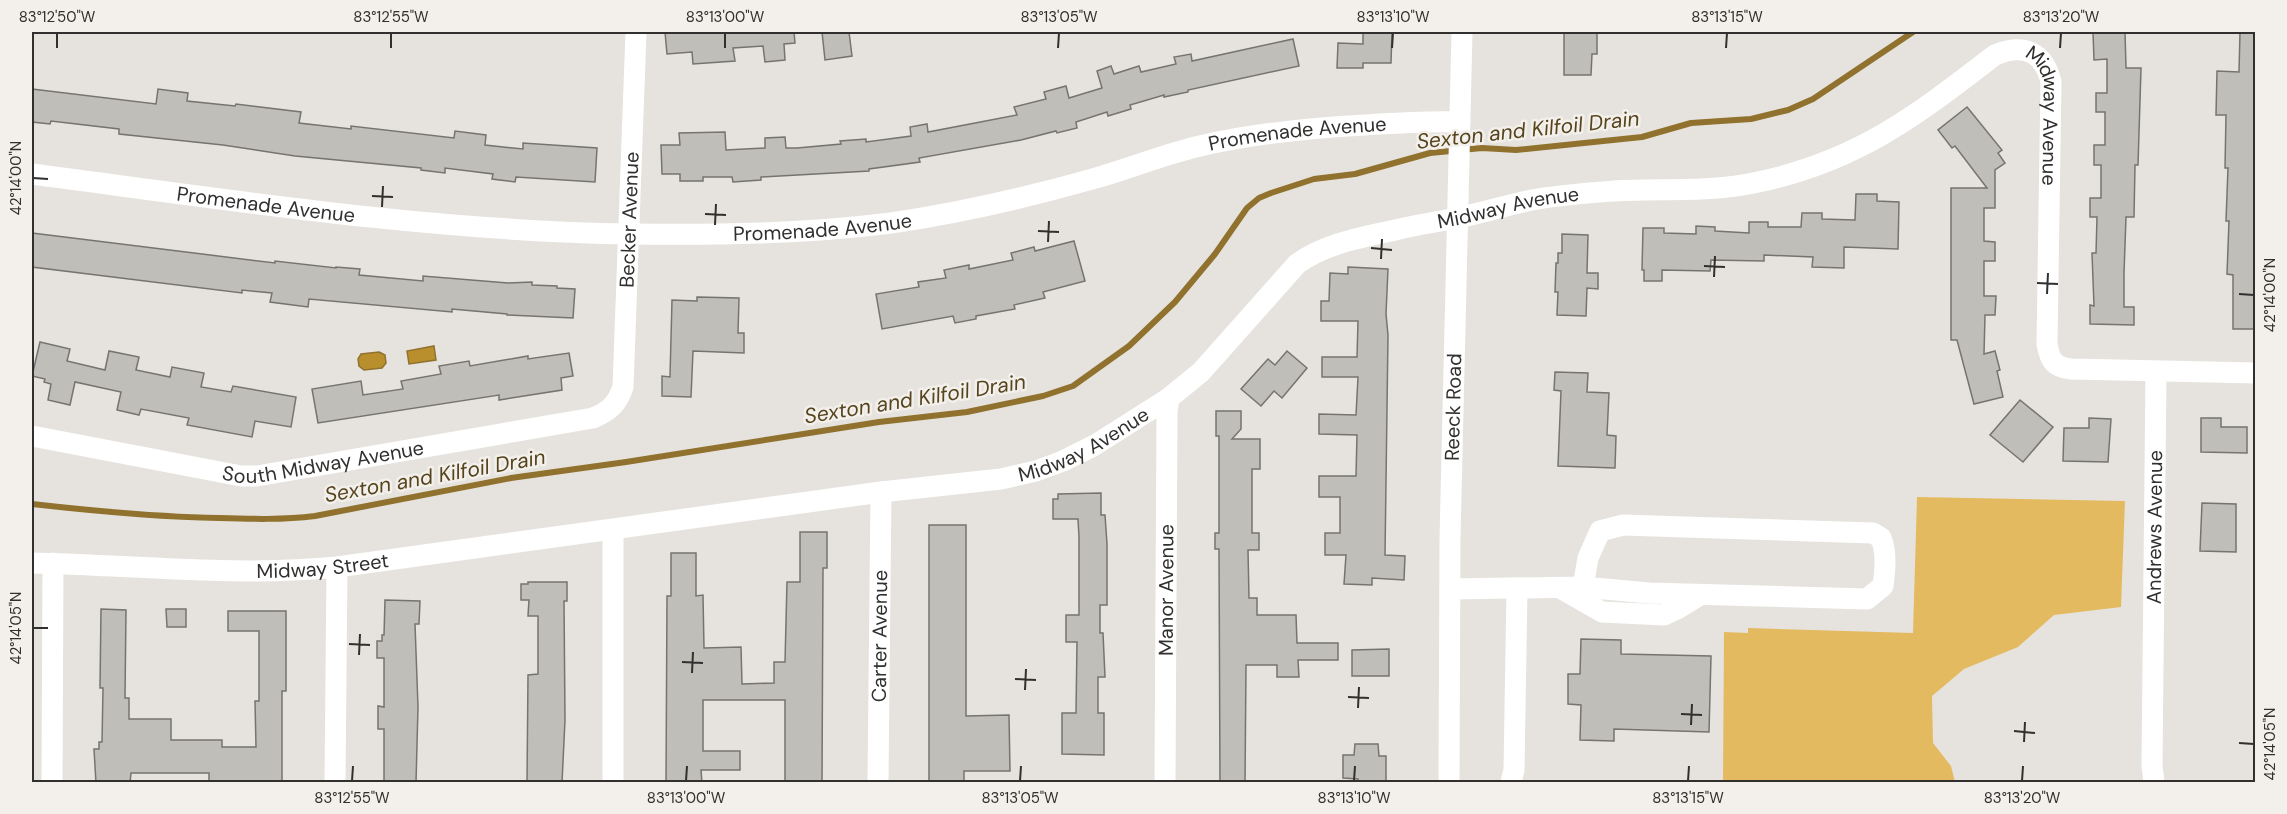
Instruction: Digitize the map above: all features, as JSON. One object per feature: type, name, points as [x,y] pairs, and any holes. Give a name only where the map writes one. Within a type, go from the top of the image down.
[{"type":"street","name":"Becker Avenue","points":[[613,407],[623,387],[636,32]]},
{"type":"street","name":"Reeck Road","points":[[1449,783],[1450,589],[1462,32]]},
{"type":"street","name":"Midway Avenue","points":[[613,530],[881,492],[1001,479],[1036,471],[1095,445],[1169,398],[1201,372],[1287,274],[1309,256],[1330,246],[1421,224],[1557,197],[1616,191],[1718,189],[1757,183],[1796,173],[1842,156],[1878,139],[1920,112],[1995,55],[2009,49],[2023,49],[2034,54],[2042,61],[2051,82],[2047,344],[2049,357],[2058,368],[2156,372]]},
{"type":"street","name":"Promenade Avenue","points":[[32,174],[434,224],[571,234],[769,234],[892,223],[962,211],[1031,196],[1194,147],[1241,137],[1308,128],[1432,121],[1459,127]]},
{"type":"street","points":[[2156,372],[2256,373]]},
{"type":"street","name":"Andrews Avenue","points":[[2154,783],[2152,766],[2156,372]]},
{"type":"street","name":"Manor Avenue","points":[[1165,783],[1167,412],[1169,398]]},
{"type":"street","name":"South Midway Avenue","points":[[32,436],[241,476],[257,476],[593,418],[606,413],[613,407]]},
{"type":"street","name":"Carter Avenue","points":[[878,783],[881,492]]},
{"type":"street","points":[[1450,589],[1583,587],[1649,593],[1867,599],[1883,586],[1884,547],[1881,538],[1873,533],[1623,525],[1600,531],[1588,558],[1583,587]]},
{"type":"street","points":[[613,530],[613,783]]},
{"type":"street","name":"Midway Street","points":[[32,562],[243,572],[293,571],[613,530]]},
{"type":"street","points":[[52,783],[53,563]]},
{"type":"street","points":[[336,783],[337,567]]},
{"type":"street","points":[[1510,783],[1514,770],[1517,588]]},
{"type":"street","points":[[1560,588],[1602,612],[1664,615],[1700,595]]},
{"type":"shaded area","points":[[434,346],[436,360],[409,364],[407,351]]},
{"type":"shaded area","points":[[379,352],[385,355],[386,363],[382,368],[364,370],[359,366],[358,359],[361,354]]},
{"type":"shaded area","points":[[1917,497],[2125,501],[2121,607],[2054,615],[2018,647],[1964,669],[1932,696],[1933,743],[1951,766],[1955,782],[1723,782],[1724,632],[1748,633],[1748,628],[1913,633]]},
{"type":"building","points":[[665,32],[794,32],[795,43],[784,44],[785,60],[765,62],[763,46],[733,48],[735,61],[693,64],[692,52],[667,54]]},
{"type":"building","points":[[822,32],[849,32],[852,56],[825,60]]},
{"type":"building","points":[[1363,32],[1392,32],[1391,63],[1363,63],[1363,68],[1337,68],[1338,43],[1363,44]]},
{"type":"building","points":[[1564,32],[1597,32],[1597,54],[1592,54],[1591,75],[1564,75]]},
{"type":"building","points":[[2093,32],[2125,32],[2126,68],[2141,68],[2134,217],[2126,217],[2124,273],[2124,307],[2134,307],[2134,325],[2090,324],[2090,305],[2094,306],[2092,253],[2096,253],[2097,217],[2090,217],[2090,198],[2101,198],[2101,165],[2094,165],[2094,145],[2105,145],[2105,112],[2096,112],[2096,93],[2107,93],[2107,59],[2094,60]]},
{"type":"building","points":[[2240,32],[2256,32],[2256,329],[2233,329],[2233,275],[2227,274],[2229,221],[2226,221],[2228,168],[2225,168],[2226,115],[2216,115],[2217,71],[2239,72]]},
{"type":"building","points":[[1293,39],[1299,66],[1188,90],[1188,92],[1164,97],[1164,95],[1130,105],[1131,109],[1108,116],[1107,112],[1076,122],[1077,128],[1057,133],[1056,131],[1021,140],[919,158],[920,162],[869,169],[869,171],[761,177],[761,180],[733,182],[732,177],[703,177],[703,181],[680,181],[680,174],[662,174],[661,145],[680,145],[679,133],[725,132],[726,150],[765,148],[765,138],[785,137],[786,148],[797,148],[841,144],[840,141],[866,139],[866,142],[911,136],[910,127],[927,124],[928,132],[1017,115],[1014,107],[1046,99],[1044,92],[1066,86],[1069,98],[1102,88],[1097,71],[1111,66],[1114,74],[1139,66],[1141,72],[1176,64],[1174,57],[1191,54],[1192,61]]},
{"type":"building","points":[[32,89],[156,104],[158,89],[188,93],[187,101],[301,112],[299,123],[351,129],[351,126],[454,138],[455,131],[486,135],[485,145],[523,149],[523,143],[597,148],[595,182],[516,177],[515,182],[492,179],[493,174],[445,168],[445,173],[421,170],[421,168],[295,156],[223,145],[119,134],[119,129],[51,121],[50,124],[32,122]]},
{"type":"building","points":[[1967,107],[2002,150],[1998,153],[2005,163],[1995,170],[1995,208],[1984,208],[1984,241],[1995,242],[1995,261],[1984,261],[1984,296],[1996,296],[1995,315],[1985,315],[1984,354],[1995,351],[2003,397],[1974,404],[1957,340],[1951,340],[1951,188],[1987,188],[1955,146],[1952,148],[1938,130]]},
{"type":"building","points":[[1856,194],[1877,194],[1877,201],[1899,202],[1898,249],[1844,247],[1844,268],[1812,267],[1813,257],[1764,255],[1764,261],[1711,260],[1710,271],[1662,270],[1662,281],[1644,281],[1643,228],[1664,228],[1664,233],[1696,234],[1696,226],[1715,227],[1715,231],[1749,233],[1749,222],[1768,222],[1768,227],[1801,227],[1802,213],[1822,213],[1822,219],[1855,220]]},
{"type":"building","points":[[32,233],[275,263],[275,261],[360,269],[359,275],[423,281],[423,276],[508,283],[532,282],[532,285],[575,289],[573,318],[507,315],[452,309],[452,312],[309,299],[308,307],[270,302],[272,293],[242,290],[242,293],[32,267]]},
{"type":"building","points":[[1562,234],[1588,235],[1587,273],[1598,273],[1598,289],[1587,288],[1586,316],[1557,315],[1556,263],[1558,263],[1558,253],[1562,253]]},
{"type":"building","points":[[1074,241],[1085,281],[1043,292],[1045,298],[1014,305],[1015,309],[976,316],[976,319],[955,323],[953,316],[882,329],[876,294],[919,287],[918,282],[946,278],[944,270],[969,265],[969,269],[1013,260],[1011,253],[1034,247],[1035,251]]},
{"type":"building","points":[[1348,267],[1388,269],[1385,555],[1405,556],[1404,580],[1372,578],[1372,585],[1344,584],[1346,555],[1325,555],[1325,533],[1340,533],[1340,497],[1319,497],[1319,476],[1356,476],[1357,435],[1319,434],[1319,414],[1356,415],[1358,377],[1322,377],[1322,357],[1357,357],[1358,321],[1321,321],[1321,301],[1329,301],[1330,273],[1348,274]]},
{"type":"building","points":[[697,297],[739,298],[738,333],[744,333],[744,353],[693,351],[691,397],[662,396],[662,376],[670,377],[672,300],[697,301]]},
{"type":"building","points":[[40,342],[70,349],[67,361],[105,370],[109,351],[139,357],[136,370],[170,377],[172,367],[204,373],[201,387],[231,392],[233,386],[296,397],[291,427],[255,421],[252,437],[187,425],[189,418],[141,409],[139,415],[117,410],[121,392],[75,382],[70,405],[48,400],[51,384],[44,382],[45,379],[32,376]]},
{"type":"building","points":[[1287,351],[1307,368],[1282,398],[1274,391],[1261,406],[1241,389],[1268,359],[1275,365]]},
{"type":"building","points":[[569,353],[573,376],[561,378],[562,390],[499,400],[499,395],[318,423],[312,389],[361,381],[363,395],[403,389],[401,381],[441,374],[439,366],[469,361],[470,366],[528,356],[528,359]]},
{"type":"building","points":[[1555,372],[1588,373],[1587,392],[1609,393],[1607,435],[1616,436],[1615,468],[1558,466],[1561,391],[1554,390]]},
{"type":"building","points":[[2020,400],[2053,427],[2023,462],[1990,435]]},
{"type":"building","points":[[1216,411],[1241,411],[1241,429],[1232,439],[1260,439],[1260,469],[1252,469],[1252,533],[1259,533],[1259,550],[1248,550],[1249,598],[1257,598],[1257,615],[1296,615],[1297,643],[1338,643],[1338,660],[1298,660],[1299,677],[1277,677],[1277,665],[1246,665],[1245,783],[1220,783],[1219,549],[1215,549],[1215,533],[1219,533],[1219,436],[1216,436]]},
{"type":"building","points":[[2089,418],[2111,419],[2108,462],[2063,461],[2064,428],[2089,428]]},
{"type":"building","points":[[2201,418],[2221,418],[2221,427],[2247,427],[2247,453],[2201,452]]},
{"type":"building","points":[[1101,493],[1101,515],[1105,515],[1107,544],[1107,605],[1100,605],[1100,633],[1103,633],[1105,677],[1098,677],[1098,713],[1104,713],[1104,755],[1062,754],[1062,713],[1076,713],[1077,642],[1066,642],[1066,615],[1079,615],[1079,537],[1078,519],[1053,519],[1053,499],[1058,499],[1058,494]]},
{"type":"building","points":[[2202,503],[2236,504],[2236,552],[2200,551]]},
{"type":"building","points":[[929,525],[966,525],[966,716],[1009,715],[1010,771],[964,771],[964,783],[929,783]]},
{"type":"building","points":[[800,532],[827,532],[827,568],[823,568],[822,783],[785,783],[785,700],[703,700],[703,751],[740,751],[740,770],[701,770],[702,783],[666,783],[667,596],[671,596],[671,553],[696,553],[696,596],[703,595],[704,648],[741,647],[742,684],[774,683],[774,662],[785,662],[787,582],[800,582]]},
{"type":"building","points":[[528,582],[567,582],[567,601],[564,601],[565,720],[562,783],[527,783],[528,675],[538,674],[538,616],[528,616],[529,600],[521,600],[521,584],[528,584]]},
{"type":"building","points":[[385,600],[420,601],[419,624],[415,624],[418,707],[416,783],[384,783],[384,729],[378,729],[378,706],[384,707],[384,658],[377,658],[377,641],[382,641],[382,635],[384,635]]},
{"type":"building","points":[[101,609],[126,610],[125,698],[129,698],[129,719],[171,719],[171,740],[222,740],[222,747],[256,747],[255,701],[259,701],[259,631],[228,631],[228,611],[286,611],[286,691],[282,691],[282,783],[209,783],[209,773],[131,773],[130,783],[96,783],[94,749],[99,749],[99,742],[102,742]]},
{"type":"building","points":[[166,609],[186,609],[186,627],[167,627]]},
{"type":"building","points":[[1581,639],[1621,640],[1621,654],[1711,656],[1709,732],[1614,729],[1614,741],[1580,740],[1581,705],[1568,704],[1568,674],[1580,674]]},
{"type":"building","points":[[1389,649],[1389,676],[1352,676],[1352,650]]},
{"type":"building","points":[[1355,744],[1378,744],[1379,756],[1386,756],[1386,783],[1358,783],[1358,779],[1343,778],[1343,755],[1354,755]]},
{"type":"waterway","name":"Sexton and Kilfoil Drain","points":[[32,504],[195,517],[267,519],[315,516],[511,478],[879,422],[967,412],[1043,396],[1073,386],[1129,346],[1175,302],[1215,254],[1247,208],[1259,198],[1314,179],[1355,174],[1430,153],[1482,148],[1516,150],[1642,137],[1691,123],[1751,119],[1788,110],[1813,99],[1913,32]]}]
